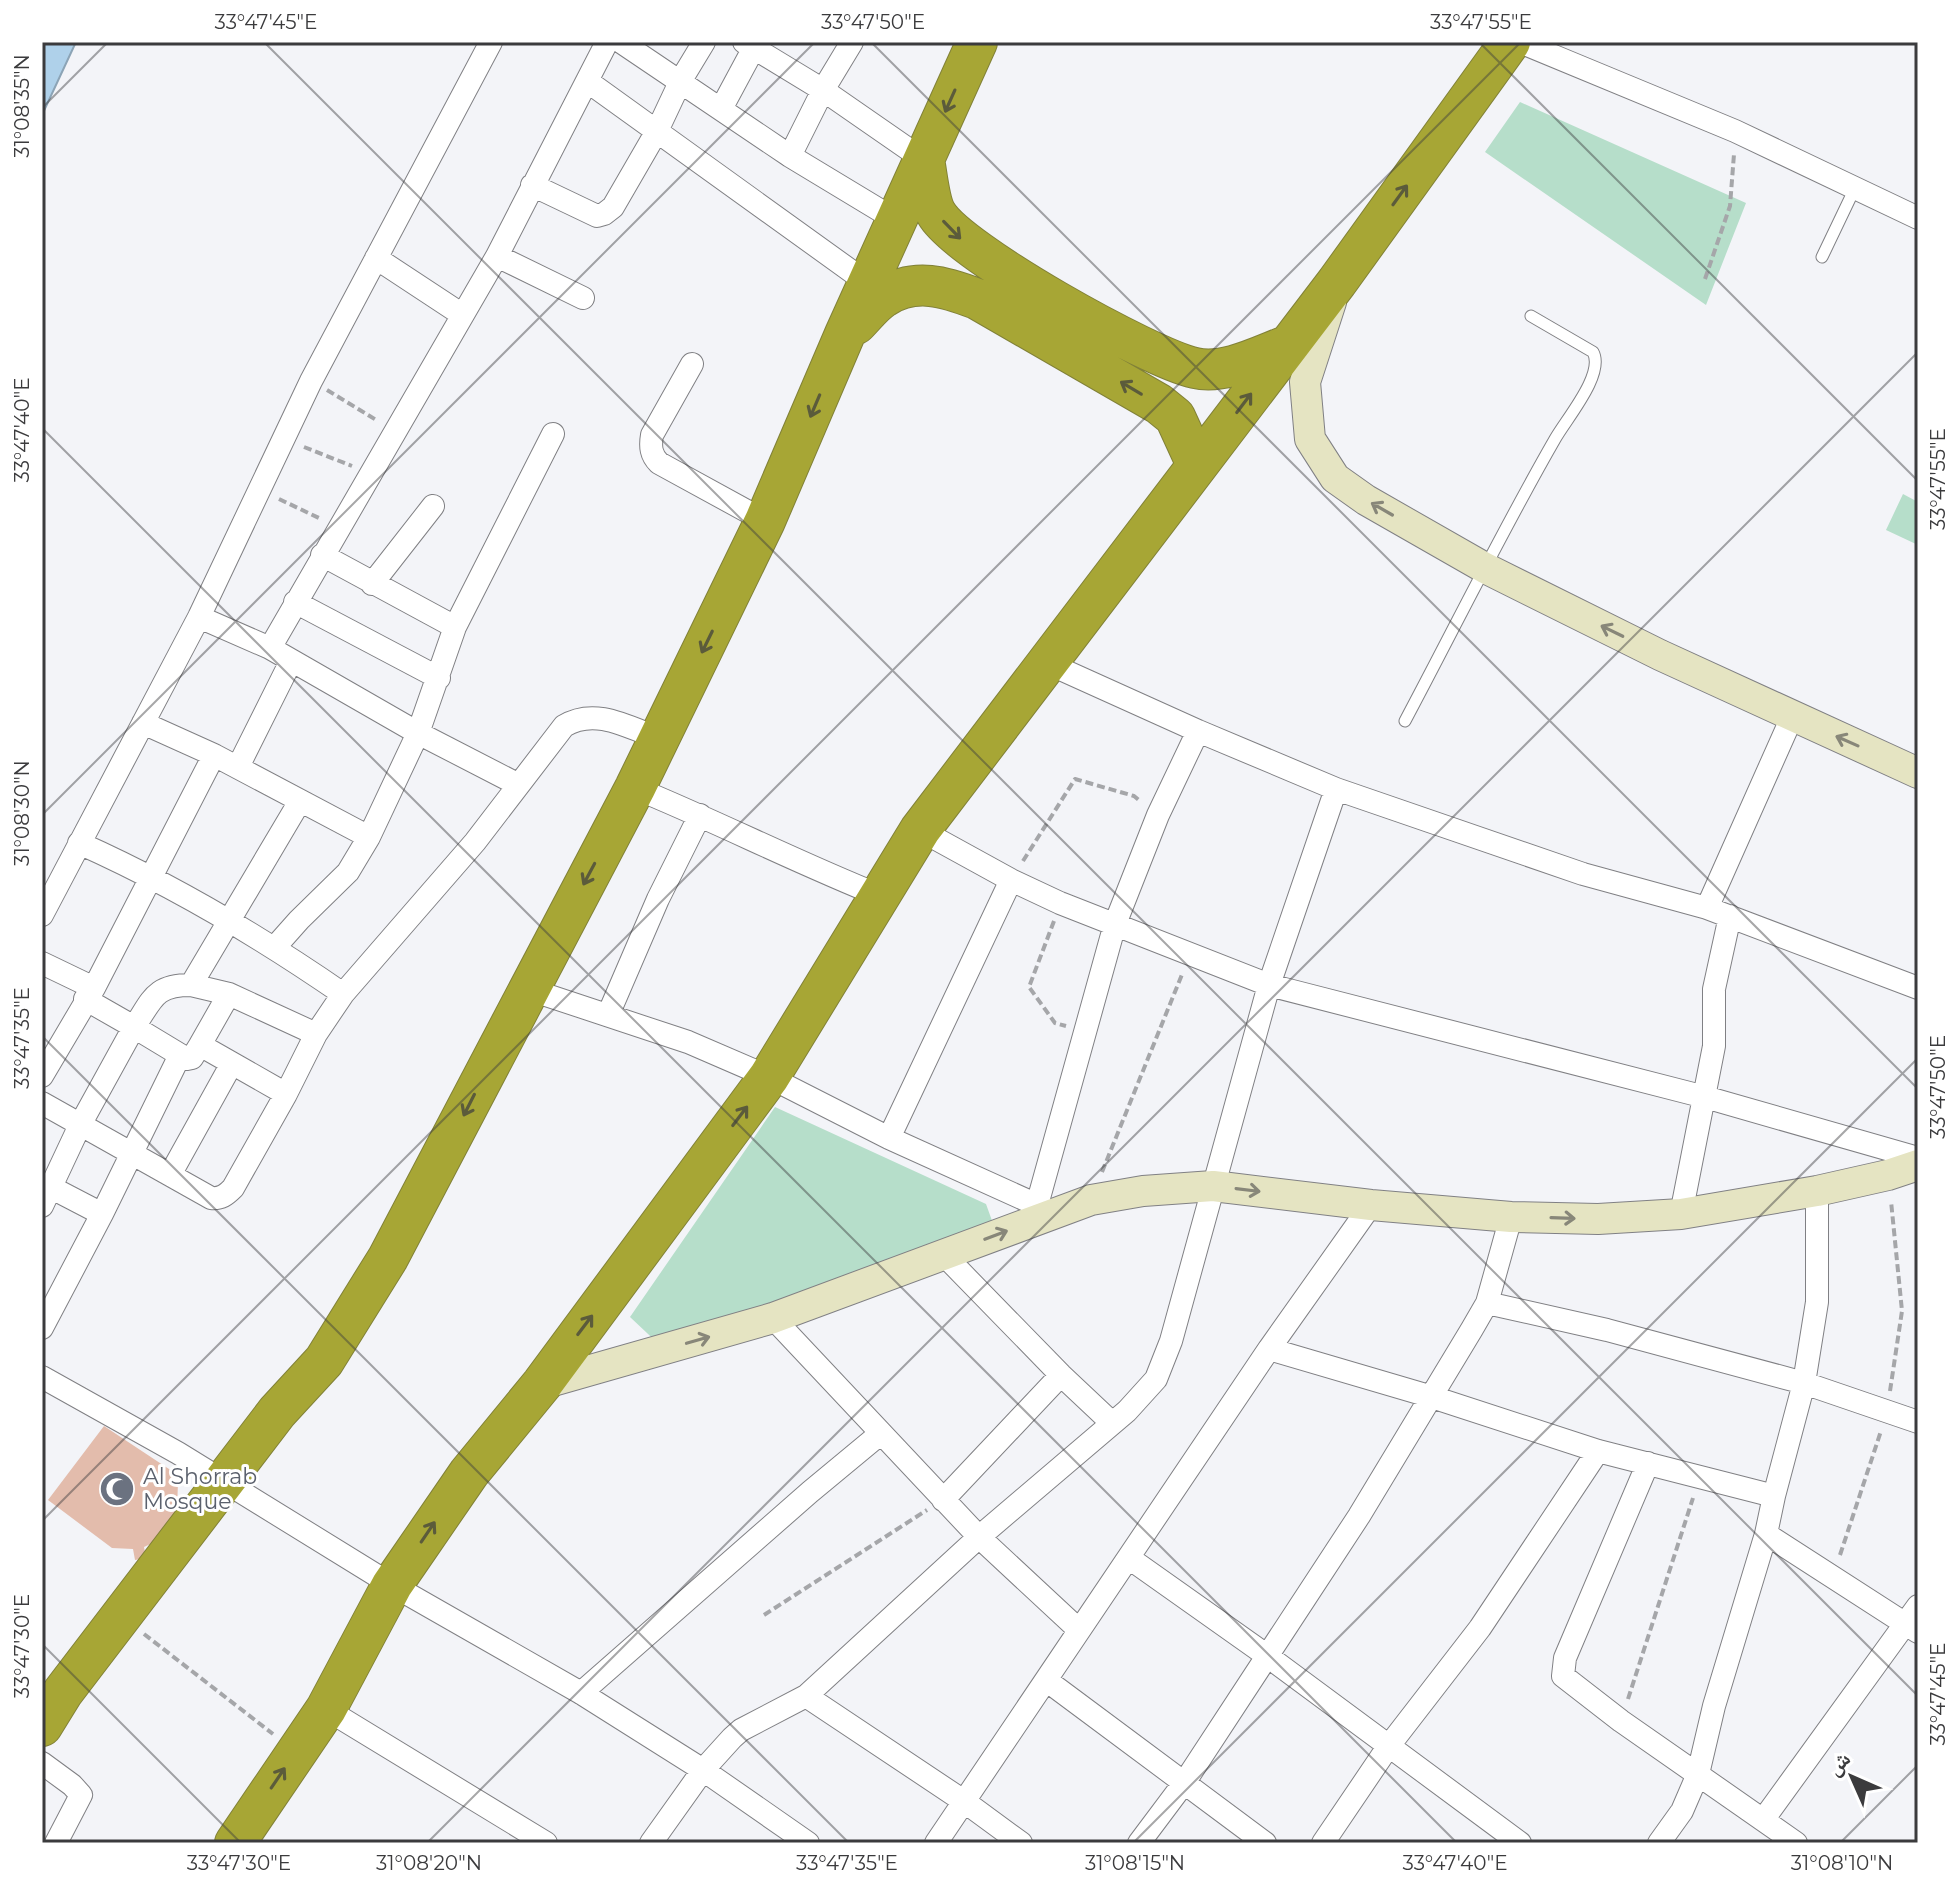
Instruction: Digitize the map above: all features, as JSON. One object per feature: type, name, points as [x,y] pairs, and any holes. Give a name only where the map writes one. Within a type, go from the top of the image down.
[{"type":"highway","points":[[42,1726],[54,1688],[277,1412],[324,1361],[388,1258],[660,739],[765,521],[845,334],[977,42]]},
{"type":"highway","points":[[235,1843],[326,1709],[392,1585],[469,1473],[542,1384],[769,1077],[920,830],[1337,282],[1510,42]]},
{"type":"highway","points":[[924,160],[936,213],[964,242],[1139,347],[1197,369],[1229,366],[1289,345]]},
{"type":"highway","points":[[845,334],[884,297],[917,284],[948,288],[977,299],[1159,404],[1175,417],[1197,465]]},
{"type":"street","points":[[42,915],[199,617],[311,381],[491,42]]},
{"type":"street","points":[[270,648],[497,256],[607,42]]},
{"type":"street","points":[[621,42],[790,156],[896,220]]},
{"type":"street","points":[[532,185],[597,216],[613,207],[704,42]]},
{"type":"street","points":[[790,156],[823,90],[852,42]]},
{"type":"street","points":[[1520,42],[1735,131],[1918,218]]},
{"type":"street","points":[[721,109],[752,44],[924,160]]},
{"type":"street","points":[[587,81],[869,284]]},
{"type":"street","points":[[497,256],[583,298]]},
{"type":"street","points":[[376,258],[461,314]]},
{"type":"street","points":[[1337,282],[1305,382],[1310,439],[1335,478],[1366,500],[1485,568],[1792,717],[1918,773]]},
{"type":"street","points":[[692,364],[652,435],[654,457],[659,463],[765,521]]},
{"type":"street","points":[[275,947],[348,872],[369,837],[418,733],[455,627],[553,434]]},
{"type":"street","points":[[372,584],[433,506]]},
{"type":"street","points":[[322,555],[455,627]]},
{"type":"street","points":[[295,602],[439,678]]},
{"type":"street","points":[[199,617],[270,648],[418,733],[517,784]]},
{"type":"street","points":[[238,767],[291,661]]},
{"type":"street","points":[[1045,662],[1336,789],[1537,860],[1707,908],[1918,988]]},
{"type":"street","points":[[42,1103],[211,1198],[226,1195],[233,1188],[286,1094],[316,1034],[343,994],[475,842],[564,726],[577,718],[591,716],[660,739]]},
{"type":"street","points":[[1707,908],[1792,717]]},
{"type":"street","points":[[143,723],[238,767],[369,837]]},
{"type":"street","points":[[1036,1212],[1115,924],[1158,815],[1198,731]]},
{"type":"street","points":[[42,1076],[90,994],[214,755]]},
{"type":"street","points":[[635,788],[881,896]]},
{"type":"street","points":[[651,1843],[703,1770],[741,1730],[806,1696],[979,1537],[1112,1423],[1161,1371],[1269,985],[1336,789]]},
{"type":"street","points":[[191,985],[300,801]]},
{"type":"street","points":[[608,1015],[658,899],[700,815]]},
{"type":"street","points":[[920,830],[1060,903],[1269,985],[1705,1097],[1918,1158]]},
{"type":"street","points":[[79,843],[151,875],[230,920],[343,994]]},
{"type":"street","points":[[889,1138],[1011,880]]},
{"type":"street","points":[[1681,1214],[1714,1046],[1714,989],[1730,916]]},
{"type":"street","points":[[42,963],[134,1027],[231,1065],[286,1094]]},
{"type":"street","points":[[102,1214],[47,1197],[80,1125],[134,1027],[162,989],[191,985],[229,994],[316,1034]]},
{"type":"street","points":[[528,989],[688,1042],[769,1077],[1036,1212]]},
{"type":"street","points":[[42,1328],[131,1152],[190,1050],[229,994]]},
{"type":"street","points":[[170,1175],[231,1065]]},
{"type":"street","points":[[542,1384],[773,1318],[944,1255],[1036,1212],[1143,1191],[1213,1186],[1371,1205],[1511,1217],[1598,1219],[1681,1214],[1817,1191],[1918,1165]]},
{"type":"street","points":[[1659,1843],[1682,1811],[1698,1774],[1714,1706],[1766,1534],[1804,1383],[1818,1290],[1817,1191]]},
{"type":"street","points":[[936,1843],[1269,1349],[1371,1205]]},
{"type":"street","points":[[1139,1843],[1184,1783],[1359,1516],[1487,1303],[1511,1217]]},
{"type":"street","points":[[944,1255],[1112,1423]]},
{"type":"street","points":[[1487,1303],[1607,1330],[1804,1383],[1918,1422]]},
{"type":"street","points":[[773,1318],[979,1537],[1079,1630]]},
{"type":"street","points":[[1269,1349],[1429,1396],[1598,1451],[1774,1496]]},
{"type":"street","points":[[943,1500],[1061,1375]]},
{"type":"street","points":[[42,1377],[178,1453],[222,1483],[392,1585],[581,1693],[703,1770],[808,1843]]},
{"type":"street","points":[[581,1693],[880,1434]]},
{"type":"street","points":[[1323,1843],[1388,1747],[1480,1628],[1598,1451]]},
{"type":"street","points":[[1648,1463],[1562,1667],[1565,1680],[1796,1843]]},
{"type":"street","points":[[1763,1820],[1914,1621],[1766,1534]]},
{"type":"street","points":[[1129,1558],[1266,1655],[1509,1840]]},
{"type":"street","points":[[1046,1680],[1265,1843]]},
{"type":"street","points":[[806,1696],[1021,1843]]},
{"type":"street","points":[[326,1709],[546,1843]]},
{"type":"street","points":[[42,1763],[81,1795],[56,1843]]},
{"type":"lane","points":[[1822,257],[1855,188]]},
{"type":"lane","points":[[1405,721],[1555,438],[1595,373],[1597,360],[1593,352],[1531,316]]},
{"type":"path","points":[[1705,279],[1730,206],[1735,131]]},
{"type":"path","points":[[311,381],[394,431]]},
{"type":"path","points":[[283,438],[369,473]]},
{"type":"path","points":[[260,489],[338,527]]},
{"type":"path","points":[[1011,880],[1075,779],[1134,796],[1158,815]]},
{"type":"path","points":[[1060,903],[1029,987],[1055,1023],[1084,1030]]},
{"type":"path","points":[[1091,1200],[1189,955]]},
{"type":"path","points":[[1833,1576],[1887,1413],[1902,1311],[1888,1175]]},
{"type":"path","points":[[1621,1721],[1700,1477]]},
{"type":"path","points":[[764,1615],[943,1500]]},
{"type":"path","points":[[172,1655],[296,1751]]},
{"type":"green space","points":[[1520,102],[1746,203],[1706,305],[1485,152]]},
{"type":"green space","points":[[1903,494],[1918,502],[1918,545],[1886,530]]},
{"type":"green space","points":[[775,1107],[986,1204],[995,1229],[665,1350],[630,1317]]},
{"type":"water","points":[[42,42],[76,42],[42,115]]},
{"type":"building","name":"Al Shorrab Mosque","points":[[104,1426],[172,1471],[178,1482],[177,1510],[157,1541],[144,1547],[146,1558],[135,1560],[133,1549],[112,1548],[48,1500]]},
{"type":"place","name":"Al Shorrab Mosque","points":[[117,1489]]}]
